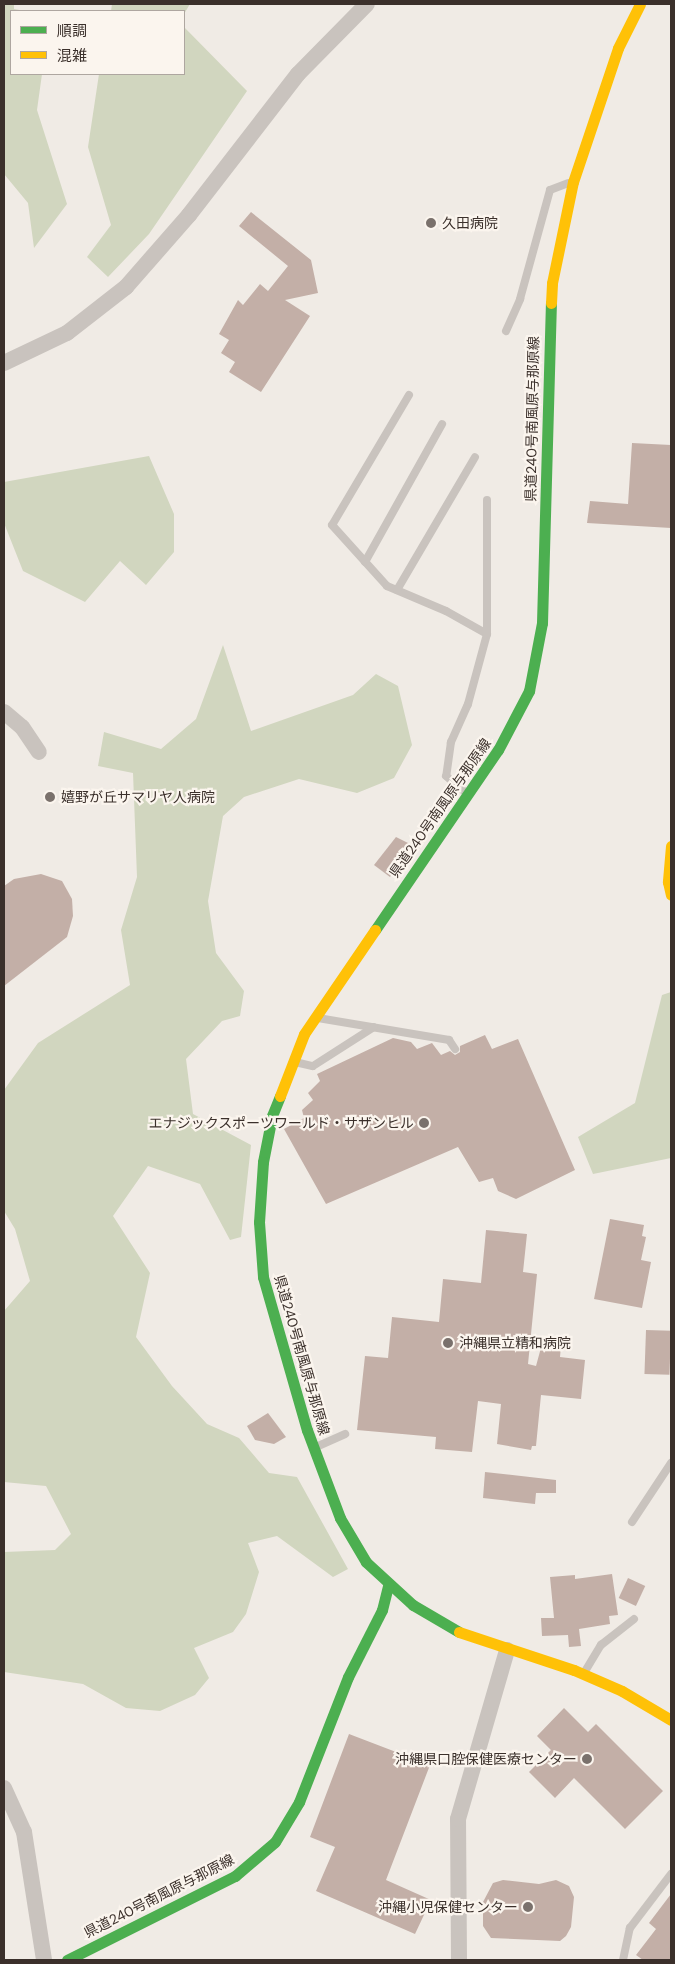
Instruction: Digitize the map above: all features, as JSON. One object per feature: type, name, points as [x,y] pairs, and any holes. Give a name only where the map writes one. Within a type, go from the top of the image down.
[{"type":"main road","name":"県道240号南風原与那原線","points":[[640,4],[618,48],[573,182],[552,283],[540,646],[518,716],[468,794],[314,1018],[292,1061],[272,1116],[265,1152],[259,1222],[264,1277],[278,1335],[314,1448],[345,1527],[366,1562],[388,1586],[413,1605],[452,1628],[507,1650],[582,1674],[622,1691],[671,1720]]},
{"type":"main road","points":[[671,846],[668,882],[671,895]]},
{"type":"main road","name":"県道240号南風原与那原線","points":[[67,1960],[235,1876],[275,1842],[299,1802],[344,1686],[382,1610],[388,1586]]},
{"type":"street","points":[[4,363],[67,333],[126,287],[189,215],[298,74],[367,4]]},
{"type":"street","points":[[4,712],[22,727],[39,752]]},
{"type":"street","points":[[459,1960],[458,1819],[507,1650]]},
{"type":"street","points":[[4,1788],[24,1832],[44,1960]]},
{"type":"lane","points":[[506,331],[520,299],[550,190],[573,182]]},
{"type":"lane","points":[[409,394],[332,526],[387,586],[446,611],[487,634]]},
{"type":"lane","points":[[365,562],[442,424]]},
{"type":"lane","points":[[397,590],[475,457]]},
{"type":"lane","points":[[468,794],[446,776],[452,742],[468,704],[487,634],[487,500]]},
{"type":"lane","points":[[314,1018],[449,1040],[455,1049]]},
{"type":"lane","points":[[292,1061],[313,1066],[374,1027]]},
{"type":"lane","points":[[314,1448],[345,1434]]},
{"type":"lane","points":[[632,1522],[671,1463]]},
{"type":"lane","points":[[582,1674],[601,1645],[634,1619]]},
{"type":"lane","points":[[623,1960],[630,1928],[671,1874]]},
{"type":"green space","points":[[4,4],[14,4],[14,9],[20,10],[10,10],[10,75],[42,75],[37,110],[67,204],[34,248],[28,203],[4,174]]},
{"type":"green space","points":[[112,4],[190,4],[185,12],[185,10],[111,10]]},
{"type":"green space","points":[[185,28],[247,91],[149,234],[108,277],[87,257],[111,225],[88,147],[99,75],[185,75]]},
{"type":"green space","points":[[149,456],[174,514],[174,552],[146,585],[120,561],[85,602],[23,571],[4,523],[4,482]]},
{"type":"green space","points":[[223,645],[251,731],[353,695],[376,674],[398,686],[412,745],[394,778],[357,793],[299,779],[244,797],[223,816],[208,901],[216,953],[244,991],[240,1016],[222,1021],[186,1059],[193,1114],[251,1145],[241,1237],[230,1240],[200,1184],[148,1166],[113,1216],[150,1273],[136,1337],[172,1386],[207,1424],[239,1438],[269,1473],[297,1477],[348,1569],[333,1577],[277,1536],[248,1543],[259,1572],[246,1614],[233,1632],[194,1648],[209,1678],[195,1695],[160,1711],[126,1708],[83,1684],[4,1672],[4,1552],[55,1550],[71,1534],[46,1486],[4,1482],[4,1311],[30,1281],[15,1229],[4,1211],[4,1090],[38,1043],[130,985],[121,930],[137,877],[133,773],[98,766],[104,732],[161,749],[196,719]]},
{"type":"green space","points":[[671,992],[671,1158],[593,1174],[578,1137],[635,1103],[662,995]]},
{"type":"building","points":[[251,212],[311,260],[318,293],[285,300],[310,316],[261,392],[229,372],[235,362],[221,353],[229,340],[219,334],[238,300],[243,305],[260,284],[268,291],[288,266],[239,226]]},
{"type":"building","points":[[632,443],[671,445],[671,528],[587,523],[590,501],[628,504]]},
{"type":"building","points":[[396,837],[412,845],[390,877],[374,865]]},
{"type":"building","points":[[41,874],[62,881],[72,899],[73,916],[67,937],[4,986],[4,886],[14,879]]},
{"type":"building","name":"エナジックスポーツワールド・サザンヒル","points":[[485,1035],[492,1049],[518,1039],[575,1170],[516,1199],[498,1191],[493,1178],[479,1182],[458,1147],[326,1204],[284,1129],[304,1118],[302,1110],[313,1100],[308,1093],[320,1081],[317,1074],[393,1038],[411,1042],[417,1049],[432,1043],[441,1055],[450,1051],[455,1055],[460,1052],[460,1046]]},
{"type":"building","points":[[610,1219],[644,1225],[642,1236],[646,1237],[641,1260],[651,1262],[642,1308],[594,1299]]},
{"type":"building","points":[[486,1230],[527,1234],[523,1272],[537,1274],[528,1364],[536,1366],[542,1344],[561,1346],[560,1357],[585,1360],[581,1399],[541,1395],[536,1446],[532,1446],[531,1450],[497,1444],[501,1404],[478,1401],[472,1452],[435,1449],[436,1437],[357,1430],[365,1356],[388,1358],[392,1317],[439,1322],[443,1279],[481,1283]]},
{"type":"building","points":[[646,1330],[671,1331],[669,1375],[644,1374]]},
{"type":"building","points":[[268,1413],[286,1437],[274,1444],[255,1440],[247,1426]]},
{"type":"building","points":[[485,1472],[556,1480],[556,1493],[536,1493],[535,1504],[483,1498]]},
{"type":"building","points":[[612,1574],[618,1615],[609,1616],[610,1624],[579,1629],[581,1646],[569,1647],[568,1635],[542,1636],[541,1618],[554,1618],[550,1577],[575,1575],[575,1579]]},
{"type":"building","points":[[628,1578],[645,1586],[636,1606],[619,1598]]},
{"type":"building","name":"沖縄県口腔保健医療センター","points":[[564,1708],[588,1732],[596,1724],[663,1791],[625,1829],[574,1778],[555,1798],[529,1772],[551,1750],[537,1736]]},
{"type":"building","points":[[349,1734],[430,1765],[386,1880],[431,1900],[415,1934],[316,1891],[335,1847],[310,1837]]},
{"type":"building","name":"沖縄小児保健センター","points":[[503,1880],[539,1884],[556,1880],[569,1886],[574,1897],[571,1927],[566,1936],[560,1941],[491,1938],[483,1926],[483,1902],[493,1883]]},
{"type":"building","points":[[671,1894],[671,1960],[643,1960],[636,1955],[656,1929],[649,1923]]},
{"type":"traffic: fast","points":[[375,930],[498,750],[529,691],[542,623],[551,303]]},
{"type":"traffic: fast","points":[[280,1096],[272,1116],[263,1162],[259,1222],[263,1277],[307,1430],[340,1518],[366,1562],[413,1605],[459,1632]]},
{"type":"traffic: fast","points":[[67,1960],[235,1876],[275,1842],[299,1802],[348,1677],[382,1610],[388,1586]]},
{"type":"traffic: slow","points":[[551,303],[552,283],[573,182],[618,48],[640,4]]},
{"type":"traffic: slow","points":[[671,846],[668,882],[671,895]]},
{"type":"traffic: slow","points":[[280,1096],[304,1034],[375,930]]},
{"type":"traffic: slow","points":[[459,1632],[574,1670],[622,1691],[671,1720]]},
{"type":"place","name":"久田病院","points":[[431,223]]},
{"type":"place","name":"嬉野が丘サマリヤ人病院","points":[[50,797]]},
{"type":"place","name":"エナジックスポーツワールド・サザンヒル","points":[[424,1123]]},
{"type":"place","name":"沖縄県立精和病院","points":[[448,1343]]},
{"type":"place","name":"沖縄県口腔保健医療センター","points":[[587,1759]]},
{"type":"place","name":"沖縄小児保健センター","points":[[528,1907]]}]
